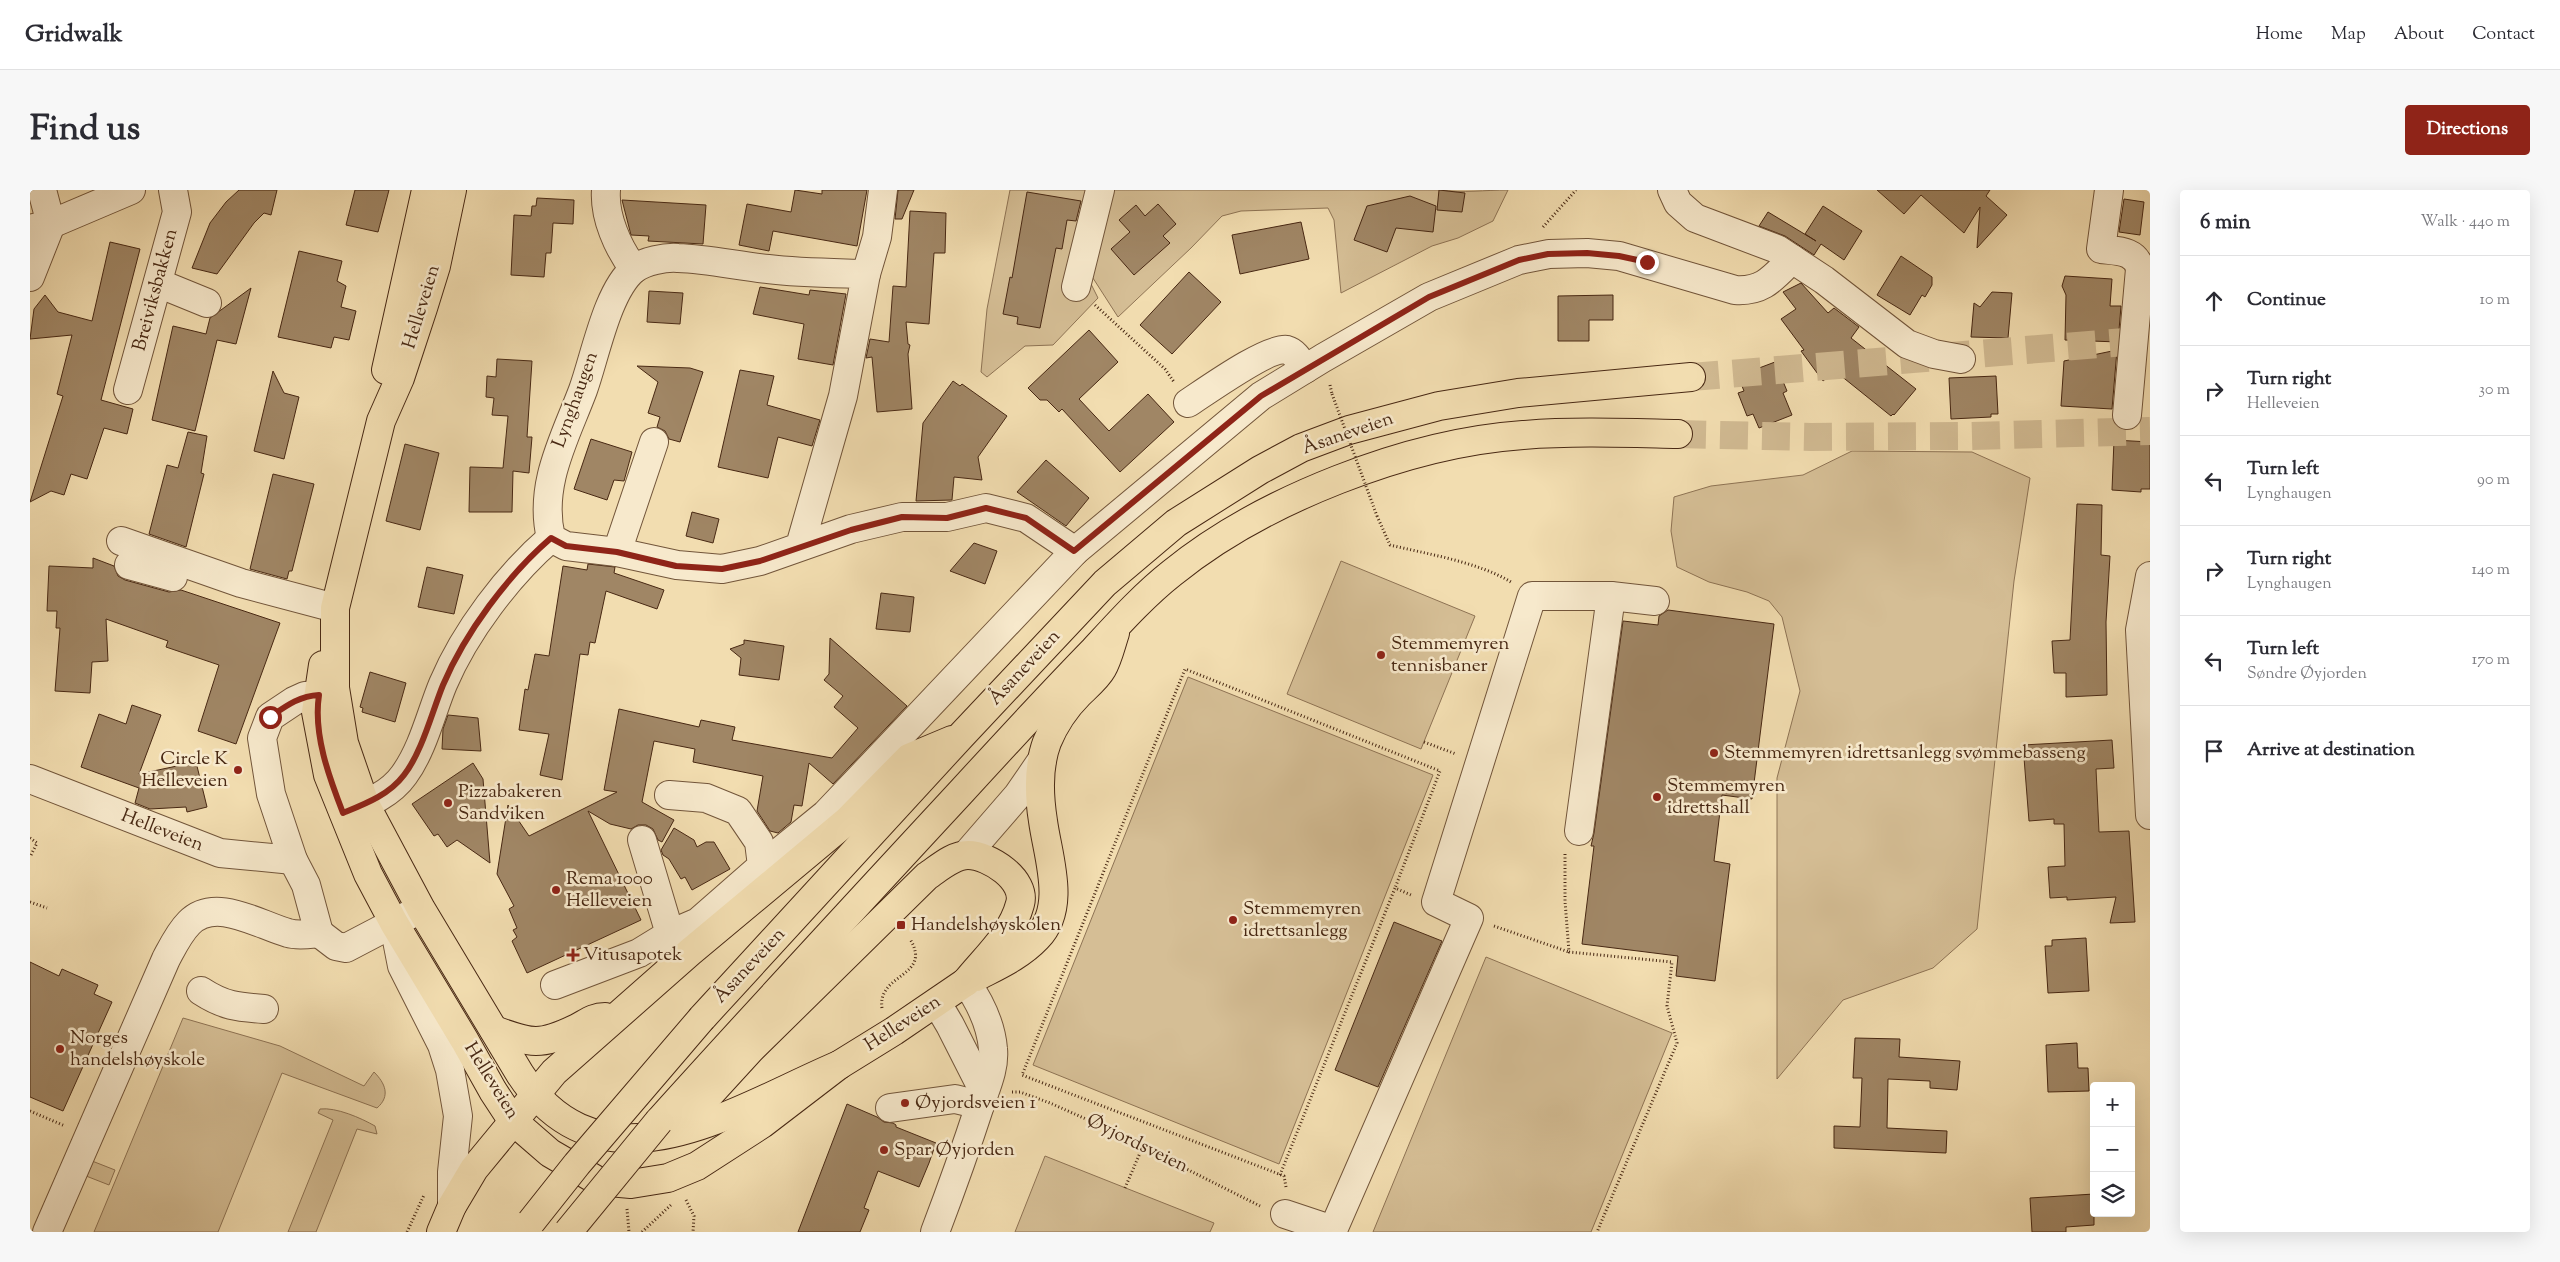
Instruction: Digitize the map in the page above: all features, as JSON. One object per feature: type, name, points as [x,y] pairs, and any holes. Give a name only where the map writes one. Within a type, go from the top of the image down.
[{"type":"main road","name":"Helleveien","points":[[382,421],[385,376],[426,190]]},
{"type":"main road","name":"Helleveien","points":[[452,190],[426,299],[400,378],[382,421],[325,652],[316,712],[328,775],[354,808],[421,908],[534,1096],[568,1123],[627,1140],[652,1139],[716,1121],[839,1065]]},
{"type":"main road","name":"Åsaneveien","points":[[528,1227],[577,1164],[702,1018],[1105,583],[1176,523],[1260,470],[1301,448],[1349,430],[1439,406],[1518,392],[1691,377]]},
{"type":"main road","name":"Åsaneveien","points":[[743,1043],[1119,623],[1172,573],[1235,530],[1303,495],[1369,468],[1454,446],[1520,435],[1590,432],[1678,434]]},
{"type":"main road","name":"Helleveien","points":[[335,616],[335,688],[354,808],[368,874],[394,924],[512,1120],[550,1153],[598,1181],[631,1184],[668,1178],[697,1166],[731,1146],[839,1065],[937,1003],[966,982]]},
{"type":"main road","points":[[966,982],[1009,960],[1038,938],[1050,916],[1054,893],[1052,867],[1040,794],[1042,760],[1058,721],[1074,699],[1102,670],[1119,623]]},
{"type":"main road","points":[[441,1232],[452,1206],[474,1168],[512,1120],[554,1072],[617,1016],[847,821],[909,758],[962,736]]},
{"type":"main road","points":[[568,1232],[659,1120],[696,1109],[743,1043],[928,876],[947,862],[966,855],[984,857],[1003,868],[1016,883],[1021,902],[1013,925],[966,982]]},
{"type":"main road","points":[[494,1030],[524,1041],[547,1041],[579,1028],[595,1017],[617,1016]]},
{"type":"street","points":[[30,277],[40,226],[42,190]]},
{"type":"street","points":[[40,226],[131,190]]},
{"type":"street","name":"Breiviksbakken","points":[[128,390],[177,212],[173,190]]},
{"type":"street","points":[[606,190],[606,204],[621,251],[634,269],[650,262],[676,258],[771,270],[866,274]]},
{"type":"street","points":[[800,546],[843,396],[866,274],[878,237],[884,190]]},
{"type":"street","points":[[1076,287],[1100,190]]},
{"type":"street","points":[[1672,190],[1678,202],[1695,218],[1762,243],[1792,259],[1824,280],[1907,344],[1934,354],[1961,358]]},
{"type":"street","points":[[2109,190],[2101,249],[2130,254],[2137,260],[2140,269],[2127,415]]},
{"type":"street","points":[[555,985],[639,953],[670,934],[698,922],[762,866],[826,814],[968,666],[1074,551],[1261,396],[1305,369],[1429,297],[1519,260],[1548,254],[1587,253],[1619,256],[1735,290],[1749,291],[1771,280],[1792,259]]},
{"type":"street","name":"Lynghaugen","points":[[551,538],[547,508],[557,450],[583,389],[600,334],[615,298],[634,269]]},
{"type":"street","points":[[158,283],[207,303]]},
{"type":"street","points":[[1188,404],[1257,359],[1281,350],[1288,350],[1295,354],[1305,369]]},
{"type":"street","points":[[617,552],[654,442]]},
{"type":"street","points":[[354,808],[382,795],[404,776],[444,682],[473,631],[518,570],[551,538],[566,546],[617,552],[676,566],[722,569],[760,561],[851,530],[902,517],[947,518],[986,508],[1026,518],[1074,551]]},
{"type":"street","points":[[125,553],[256,600],[335,616]]},
{"type":"street","points":[[2150,576],[2140,630],[2150,815]]},
{"type":"street","points":[[1285,1214],[1333,1230],[1469,918],[1436,902],[1532,596],[1611,596],[1655,601]]},
{"type":"street","points":[[1579,831],[1611,596]]},
{"type":"street","points":[[319,695],[305,696],[294,700],[270,717],[262,738],[272,794],[293,860],[306,885],[319,933]]},
{"type":"street","points":[[966,855],[1018,795],[1042,760]]},
{"type":"street","name":"Helleveien","points":[[30,779],[220,853],[293,860]]},
{"type":"street","points":[[669,795],[706,798],[738,811],[759,842],[762,866]]},
{"type":"street","points":[[642,840],[670,934]]},
{"type":"street","points":[[47,1232],[158,976],[184,928],[190,921],[211,911],[237,915],[290,933],[319,933],[336,946],[346,948],[421,908]]},
{"type":"street","points":[[394,924],[402,966],[442,1044],[450,1070],[458,1116],[452,1172],[452,1206]]},
{"type":"street","points":[[935,1232],[964,1158],[991,1073],[993,1050],[981,1003],[966,982]]},
{"type":"street","points":[[937,1003],[950,1024],[982,1099]]},
{"type":"street","points":[[890,1108],[955,1100],[982,1099]]},
{"type":"path","points":[[1101,311],[1166,370]]},
{"type":"path","points":[[1332,394],[1377,516],[1390,545],[1436,556],[1500,576],[1532,596]]},
{"type":"path","points":[[1185,669],[1440,771],[1395,888],[1282,1176],[1022,1075],[1185,669]]},
{"type":"path","points":[[1424,742],[1480,762]]},
{"type":"path","points":[[1569,952],[1565,901],[1565,841],[1579,831]]},
{"type":"path","points":[[30,838],[37,843],[30,856]]},
{"type":"path","points":[[1395,888],[1402,891]]},
{"type":"path","points":[[30,902],[47,908]]},
{"type":"path","points":[[1469,918],[1569,952],[1672,962],[1667,1006],[1677,1043],[1597,1232]]},
{"type":"path","points":[[883,1013],[881,1003],[885,989],[915,962],[916,954],[910,939]]},
{"type":"path","name":"Øyjordsveien","points":[[982,1099],[1020,1092],[1050,1102],[1144,1146],[1257,1205],[1285,1214]]},
{"type":"path","points":[[30,1111],[88,1137]]},
{"type":"path","points":[[1125,1188],[1144,1146]]},
{"type":"path","points":[[642,1232],[665,1212],[675,1198]]},
{"type":"path","points":[[685,1199],[694,1216],[693,1232]]},
{"type":"path","points":[[407,1232],[421,1202]]},
{"type":"path","points":[[627,1206],[629,1232]]},
{"type":"shaded area","points":[[1010,190],[1093,190],[1080,262],[1098,298],[1053,345],[1025,346],[987,377],[981,372],[987,309]]},
{"type":"shaded area","points":[[1107,190],[1508,190],[1493,221],[1458,238],[1432,246],[1341,293],[1334,220],[1328,208],[1241,211],[1222,216],[1118,317],[1091,275]]},
{"type":"shaded area","points":[[1852,451],[1972,452],[2030,478],[2014,581],[1977,929],[1933,968],[1843,1000],[1777,1079],[1777,778],[1800,691],[1782,617],[1769,601],[1747,592],[1709,582],[1677,567],[1671,531],[1674,497],[1711,486],[1803,475]]},
{"type":"shaded area","name":"Stemmemyren tennisbaner","points":[[1341,561],[1475,616],[1421,749],[1287,694]]},
{"type":"shaded area","name":"Stemmemyren idrettsanlegg","points":[[1188,677],[1433,775],[1279,1164],[1033,1065]]},
{"type":"shaded area","points":[[1486,957],[1672,1033],[1591,1232],[1373,1232]]},
{"type":"shaded area","points":[[183,1018],[280,1046],[364,1086],[374,1072],[385,1090],[384,1099],[377,1108],[282,1073],[218,1232],[94,1232]]},
{"type":"shaded area","points":[[320,1109],[341,1111],[356,1117],[375,1126],[377,1134],[357,1129],[316,1232],[288,1232],[333,1120],[318,1113]]},
{"type":"shaded area","points":[[1045,1156],[1214,1223],[1210,1232],[1015,1232]]},
{"type":"shaded area","points":[[87,1159],[115,1170],[109,1185],[81,1174]]},
{"type":"building","points":[[239,190],[277,190],[271,215],[264,213],[254,223],[217,274],[192,268],[210,223],[226,202]]},
{"type":"building","points":[[355,190],[389,190],[378,232],[346,225]]},
{"type":"building","points":[[795,190],[822,194],[822,190],[867,190],[857,246],[773,231],[769,251],[739,245],[747,204],[791,212]]},
{"type":"building","points":[[898,190],[914,190],[902,219],[895,219]]},
{"type":"building","points":[[1439,190],[1465,193],[1462,212],[1437,210]]},
{"type":"building","points":[[1877,190],[1990,190],[1986,196],[2007,215],[1977,248],[1980,207],[1964,233],[1921,195],[1904,214]]},
{"type":"building","points":[[1027,192],[1081,201],[1076,221],[1067,220],[1062,249],[1056,248],[1040,328],[1017,324],[1018,317],[1003,314],[1010,277],[1012,278]]},
{"type":"building","points":[[1410,196],[1436,206],[1433,232],[1396,228],[1387,252],[1354,240],[1367,206]]},
{"type":"building","points":[[537,198],[574,200],[573,224],[553,223],[551,253],[546,253],[544,277],[511,275],[514,215],[531,216],[532,206],[536,206]]},
{"type":"building","points":[[2124,199],[2144,202],[2140,235],[2119,232]]},
{"type":"building","points":[[622,200],[706,205],[703,244],[648,241],[649,236],[631,235]]},
{"type":"building","points":[[1158,204],[1176,224],[1163,236],[1170,243],[1134,275],[1111,249],[1130,232],[1119,220],[1136,205],[1145,216]]},
{"type":"building","points":[[1823,206],[1862,231],[1844,260],[1821,244],[1814,255],[1785,236],[1759,226],[1768,212],[1816,241],[1805,234]]},
{"type":"building","points":[[910,211],[946,213],[945,253],[934,253],[929,324],[906,322],[908,344],[910,345],[908,354],[912,409],[877,412],[872,357],[866,358],[870,339],[889,342],[893,286],[906,287]]},
{"type":"building","points":[[1301,222],[1309,259],[1240,274],[1232,235]]},
{"type":"building","points":[[110,242],[140,249],[101,400],[133,409],[127,434],[104,428],[87,479],[71,474],[64,495],[51,491],[30,502],[63,396],[57,394],[72,335],[30,339],[34,309],[45,295],[58,312],[92,321]]},
{"type":"building","points":[[299,251],[342,261],[337,281],[346,286],[341,307],[356,311],[349,340],[334,337],[331,348],[278,337]]},
{"type":"building","points":[[1901,256],[1932,277],[1932,285],[1925,297],[1922,295],[1910,315],[1877,295]]},
{"type":"building","points":[[1189,272],[1221,302],[1172,354],[1140,325]]},
{"type":"building","points":[[2065,276],[2112,279],[2110,306],[2121,306],[2118,342],[2065,340],[2066,295],[2062,286]]},
{"type":"building","points":[[1801,283],[1828,313],[1834,308],[1859,327],[1851,338],[1916,389],[1894,415],[1891,416],[1835,371],[1823,381],[1801,351],[1804,350],[1781,319],[1796,309],[1783,292]]},
{"type":"building","points":[[760,287],[809,295],[810,290],[846,294],[833,365],[798,359],[804,324],[753,314]]},
{"type":"building","points":[[251,288],[236,344],[217,340],[195,431],[152,420],[173,326],[206,334],[210,318]]},
{"type":"building","points":[[649,291],[683,293],[680,324],[647,322]]},
{"type":"building","points":[[1992,292],[2012,293],[2008,338],[1971,337],[1974,303],[1980,307]]},
{"type":"building","points":[[1613,295],[1613,320],[1589,320],[1589,341],[1558,341],[1558,296]]},
{"type":"building","points":[[1089,330],[1118,362],[1079,399],[1109,431],[1148,394],[1174,422],[1120,472],[1062,409],[1059,412],[1047,400],[1040,400],[1028,388]]},
{"type":"building","points":[[2117,350],[2112,409],[2061,406],[2064,361]]},
{"type":"building","points":[[497,359],[532,361],[527,437],[532,437],[529,473],[513,471],[512,512],[469,512],[470,467],[503,468],[508,416],[492,415],[494,398],[486,397],[487,376],[496,377]]},
{"type":"building","points":[[1775,362],[1787,391],[1783,393],[1792,415],[1759,428],[1753,414],[1747,416],[1738,393],[1744,391],[1738,376]]},
{"type":"building","points":[[637,366],[690,368],[703,372],[680,442],[669,439],[665,431],[657,427],[660,417],[648,413],[658,382]]},
{"type":"building","points":[[740,370],[774,376],[767,405],[820,420],[812,446],[778,437],[768,478],[718,467]]},
{"type":"building","points":[[273,371],[284,393],[299,397],[284,459],[254,451]]},
{"type":"building","points":[[1996,376],[1998,414],[1991,414],[1991,417],[1951,419],[1949,378]]},
{"type":"building","points":[[953,381],[960,386],[962,384],[1007,416],[978,457],[982,480],[954,477],[952,500],[916,501],[923,423]]},
{"type":"building","points":[[188,432],[207,436],[201,473],[204,474],[186,547],[149,534],[167,465],[178,468]]},
{"type":"building","points":[[591,439],[632,452],[624,481],[614,480],[607,500],[574,489]]},
{"type":"building","points":[[2114,440],[2150,442],[2150,489],[2141,489],[2141,492],[2112,490]]},
{"type":"building","points":[[405,444],[439,453],[420,530],[386,521]]},
{"type":"building","points":[[1046,460],[1089,498],[1066,526],[1017,492]]},
{"type":"building","points":[[273,474],[314,484],[292,571],[289,571],[287,579],[250,569]]},
{"type":"building","points":[[2077,504],[2102,505],[2101,555],[2110,556],[2106,622],[2107,695],[2066,697],[2066,673],[2054,673],[2052,641],[2070,640]]},
{"type":"building","points":[[692,512],[719,519],[713,543],[686,536]]},
{"type":"building","points":[[974,543],[997,551],[985,584],[950,571]]},
{"type":"building","points":[[93,558],[114,566],[118,576],[125,580],[169,592],[181,590],[280,623],[236,744],[198,731],[219,665],[166,647],[168,641],[106,619],[108,661],[92,662],[90,693],[55,691],[60,628],[56,628],[57,611],[47,611],[49,566],[93,568]]},
{"type":"building","points":[[588,564],[615,567],[614,573],[664,590],[657,609],[606,591],[595,643],[590,642],[588,655],[580,654],[562,780],[540,775],[549,734],[519,730],[525,689],[528,690],[535,654],[549,656],[563,566],[587,570]]},
{"type":"building","points":[[427,567],[463,575],[454,614],[418,607]]},
{"type":"building","points":[[881,593],[914,597],[910,632],[876,629]]},
{"type":"building","name":"Stemmemyren idrettshall","points":[[1668,610],[1774,624],[1752,799],[1722,795],[1714,861],[1730,864],[1715,981],[1676,976],[1678,956],[1582,944],[1594,846],[1591,846],[1623,621],[1658,625],[1659,616]]},
{"type":"building","points":[[830,638],[907,706],[833,784],[809,763],[802,806],[794,805],[791,822],[778,833],[770,831],[757,811],[763,776],[693,762],[695,749],[654,741],[642,802],[674,820],[662,842],[658,840],[653,829],[646,825],[638,825],[631,829],[610,824],[588,811],[641,920],[527,973],[512,941],[517,937],[513,930],[517,928],[509,909],[514,906],[497,874],[508,805],[529,836],[617,792],[604,790],[619,709],[699,727],[701,720],[735,727],[732,740],[832,758],[858,728],[834,707],[843,696],[824,680],[829,674]]},
{"type":"building","points":[[744,640],[784,646],[779,680],[739,675],[741,658],[730,649],[744,644]]},
{"type":"building","points":[[370,672],[406,683],[395,722],[362,712],[363,708],[360,707]]},
{"type":"building","points":[[132,705],[161,715],[139,774],[196,762],[207,807],[187,812],[186,807],[150,809],[135,803],[139,788],[81,767],[99,714],[126,724]]},
{"type":"building","points":[[448,715],[478,718],[481,751],[442,749],[443,729]]},
{"type":"building","points":[[2112,740],[2114,768],[2096,769],[2099,832],[2129,831],[2135,922],[2110,923],[2116,897],[2067,900],[2067,897],[2050,898],[2048,867],[2065,866],[2064,824],[2054,824],[2054,819],[2029,821],[2023,745]]},
{"type":"building","points":[[473,763],[483,779],[490,863],[457,840],[447,847],[438,834],[434,836],[412,804]]},
{"type":"building","points":[[674,828],[694,840],[697,847],[706,842],[714,842],[730,869],[692,890],[685,877],[681,879],[661,850]]},
{"type":"building","points":[[1394,922],[1442,941],[1378,1087],[1335,1070]]},
{"type":"building","points":[[2086,938],[2089,991],[2048,993],[2045,946],[2052,946],[2052,940]]},
{"type":"building","name":"Norges handelshøyskole","points":[[30,962],[59,976],[62,969],[98,985],[94,994],[112,1002],[63,1111],[30,1097]]},
{"type":"building","points":[[1855,1038],[1900,1039],[1899,1057],[1960,1061],[1957,1090],[1930,1088],[1930,1081],[1888,1079],[1887,1128],[1947,1131],[1946,1153],[1834,1148],[1834,1126],[1860,1127],[1862,1078],[1853,1078]]},
{"type":"building","points":[[2077,1043],[2078,1068],[2088,1068],[2089,1091],[2048,1092],[2046,1045]]},
{"type":"building","points":[[847,1104],[884,1122],[893,1123],[896,1127],[936,1143],[929,1163],[919,1187],[878,1171],[864,1208],[869,1210],[860,1232],[798,1232]]},
{"type":"building","points":[[2090,1194],[2090,1217],[2094,1217],[2094,1225],[2066,1227],[2066,1232],[2032,1232],[2030,1198]]},
{"type":"tunnel","points":[[1691,377],[2150,340]]},
{"type":"tunnel","points":[[1678,434],[1811,437],[1971,436],[2150,431]]},
{"type":"place","name":"Stemmemyren tennisbaner","points":[[1381,655]]},
{"type":"place","name":"Stemmemyren idrettsanlegg svømmebasseng","points":[[1714,753]]},
{"type":"place","name":"Circle K Helleveien","points":[[238,770]]},
{"type":"place","name":"Stemmemyren idrettshall","points":[[1657,797]]},
{"type":"place","name":"Pizzabakeren Sandviken","points":[[448,803]]},
{"type":"place","name":"Rema 1000 Helleveien","points":[[556,890]]},
{"type":"place","name":"Stemmemyren idrettsanlegg","points":[[1233,920]]},
{"type":"place","name":"Handelshøyskolen","points":[[901,925]]},
{"type":"place","name":"Vitusapotek","points":[[573,955]]},
{"type":"place","name":"Norges handelshøyskole","points":[[60,1049]]},
{"type":"place","name":"Øyjordsveien 1","points":[[905,1103]]},
{"type":"place","name":"Spar Øyjorden","points":[[884,1150]]},
{"type":"route","points":[[270,717],[294,700],[305,696],[319,695],[316,712],[328,775],[343,813],[382,795],[404,776],[444,682],[473,631],[518,570],[551,538],[566,546],[617,552],[676,566],[722,569],[760,561],[851,530],[902,517],[947,518],[986,508],[1026,518],[1074,551],[1261,396],[1429,297],[1519,260],[1548,254],[1587,253],[1619,256],[1647,262]]}]
